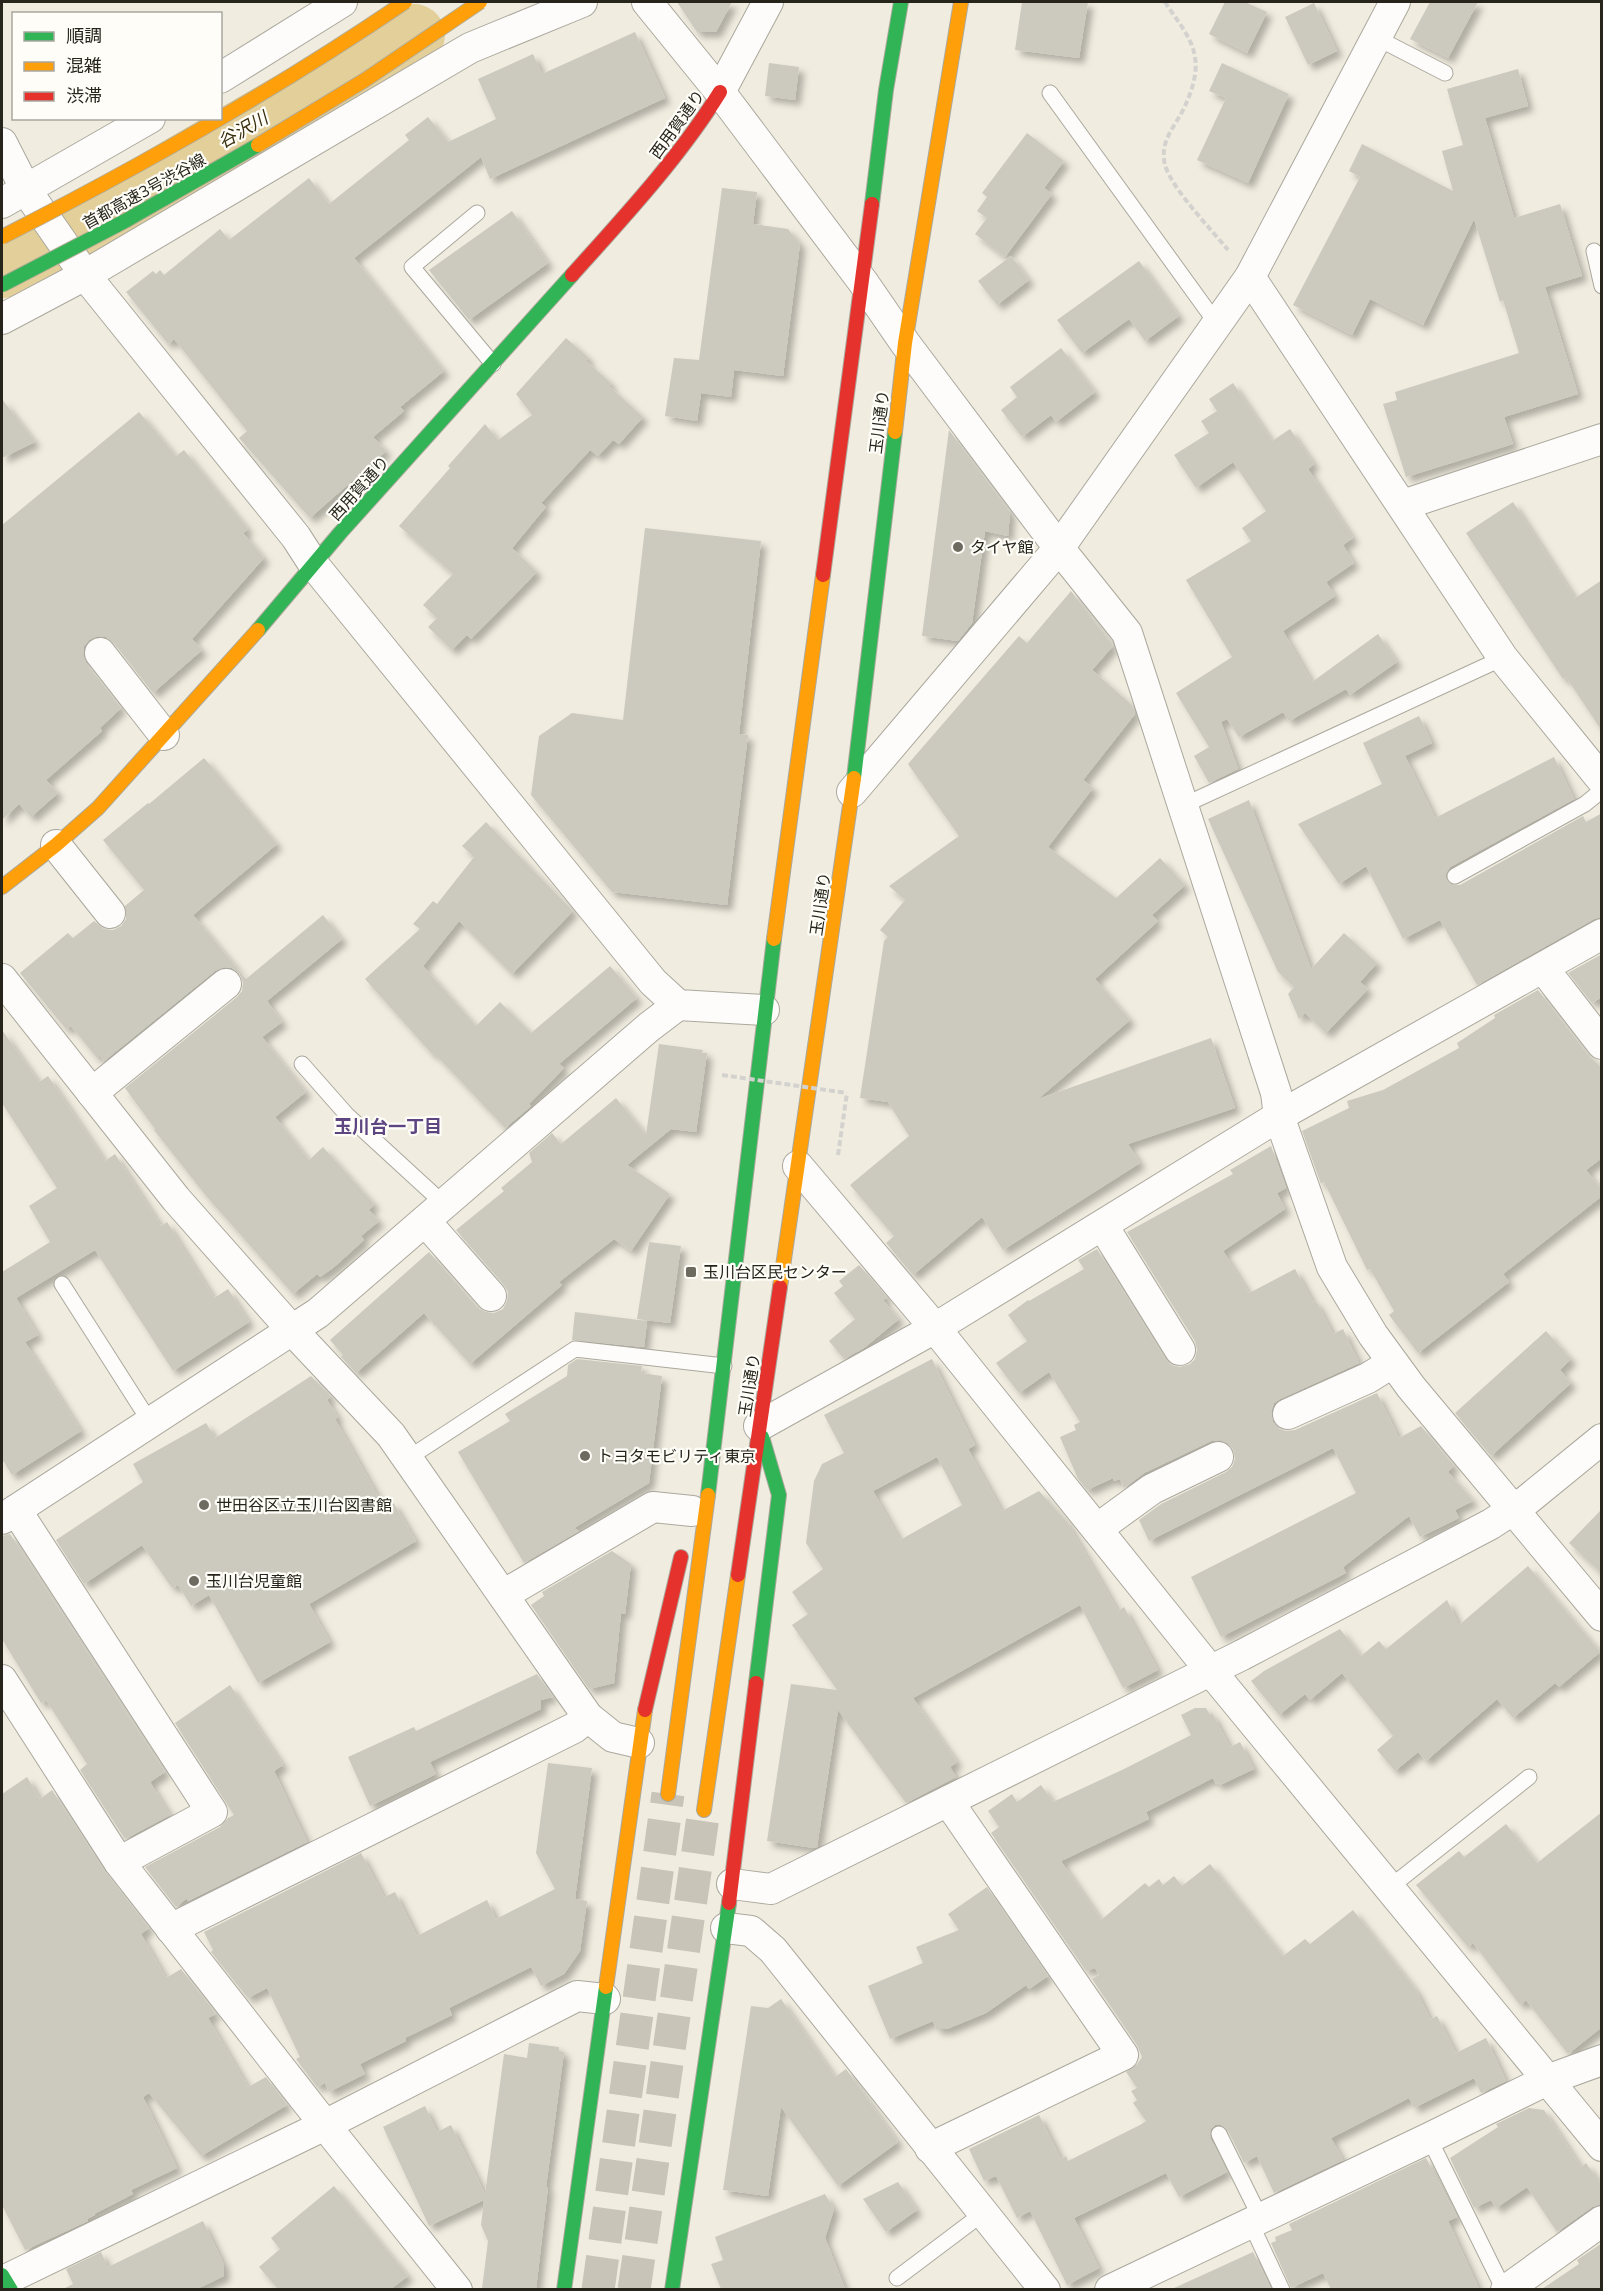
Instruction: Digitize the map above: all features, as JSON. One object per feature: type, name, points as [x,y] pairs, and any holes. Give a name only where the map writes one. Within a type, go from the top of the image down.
[{"type":"main road","name":"首都高速3号渋谷線","points":[[222,118],[323,57],[405,2]]},
{"type":"main road","name":"首都高速3号渋谷線","points":[[2,285],[140,213],[247,152],[394,62],[480,2]]},
{"type":"main road","name":"玉川通り","points":[[668,1794],[720,1404],[764,1010],[863,282],[886,90],[901,2]]},
{"type":"main road","name":"玉川通り","points":[[704,1810],[852,792],[905,343],[961,2]]},
{"type":"main road","name":"西用賀通り","points":[[2,886],[98,808],[645,194],[704,118],[720,92]]},
{"type":"main road","name":"首都高速3号渋谷線","points":[[2,237],[218,120]]},
{"type":"main road","points":[[691,1517],[720,1404]]},
{"type":"main road","points":[[672,2289],[732,1884],[779,1495],[759,1426]]},
{"type":"main road","points":[[564,2289],[639,1743],[649,1686],[684,1546]]},
{"type":"street","points":[[222,77],[342,2]]},
{"type":"street","points":[[2,319],[85,275],[470,48],[582,2]]},
{"type":"street","points":[[647,2],[720,92],[1059,548],[1127,633],[1276,1093],[1279,1116],[1332,1267],[1350,1300],[1392,1363],[1602,1616]]},
{"type":"street","points":[[720,92],[768,2]]},
{"type":"street","points":[[852,792],[1059,548],[1250,278],[1395,2]]},
{"type":"street","points":[[14,197],[147,120]]},
{"type":"street","points":[[2,143],[14,197],[85,275],[296,537],[314,565],[653,982],[678,1005],[764,1010]]},
{"type":"street","points":[[1250,278],[1503,658],[1602,780]]},
{"type":"street","points":[[1403,505],[1602,439]]},
{"type":"street","points":[[100,653],[164,735]]},
{"type":"street","points":[[56,844],[110,913]]},
{"type":"street","points":[[759,1426],[935,1328],[1279,1116],[1602,934]]},
{"type":"street","points":[[1543,968],[1602,1044]]},
{"type":"street","points":[[2,979],[176,1199],[292,1330],[391,1436],[588,1717],[613,1737],[639,1743]]},
{"type":"street","points":[[92,1093],[226,984]]},
{"type":"street","points":[[119,1862],[212,1812],[9,1514],[318,1313],[678,1005]]},
{"type":"street","points":[[798,1166],[935,1328],[1210,1670],[1602,2146]]},
{"type":"street","points":[[435,1213],[491,1296]]},
{"type":"street","points":[[1102,1226],[1179,1350]]},
{"type":"street","points":[[1288,1414],[1368,1378],[1392,1363]]},
{"type":"street","points":[[732,1884],[771,1889],[1210,1670],[1514,1510],[1602,1439]]},
{"type":"street","points":[[1097,1529],[1152,1490],[1218,1457]]},
{"type":"street","points":[[502,1594],[653,1507],[691,1517]]},
{"type":"street","points":[[2,1680],[119,1862],[457,2289]]},
{"type":"street","points":[[171,1929],[574,1728],[588,1717]]},
{"type":"street","points":[[930,2148],[1123,2055],[948,1801]]},
{"type":"street","points":[[726,1928],[751,1931],[773,1950],[982,2214],[1045,2289]]},
{"type":"street","points":[[4,2285],[577,1996],[605,1999]]},
{"type":"street","points":[[1110,2289],[1547,2080],[1602,2060]]},
{"type":"street","points":[[1505,2289],[1602,2221]]},
{"type":"lane","points":[[1377,38],[1445,73]]},
{"type":"lane","points":[[1050,93],[1216,324]]},
{"type":"lane","points":[[477,213],[412,267],[493,364]]},
{"type":"lane","points":[[1594,252],[1602,286]]},
{"type":"lane","points":[[1182,806],[1503,658]]},
{"type":"lane","points":[[1455,876],[1585,804],[1602,790]]},
{"type":"lane","points":[[302,1064],[435,1213]]},
{"type":"lane","points":[[62,1284],[150,1422]]},
{"type":"lane","points":[[407,1459],[575,1349],[724,1366]]},
{"type":"lane","points":[[1389,1888],[1528,1777]]},
{"type":"lane","points":[[1219,2134],[1282,2289]]},
{"type":"lane","points":[[1429,2138],[1505,2289]]},
{"type":"lane","points":[[897,2278],[982,2214]]},
{"type":"path","points":[[1165,2],[1187,37],[1196,57],[1194,80],[1185,107],[1171,127],[1164,149],[1166,166],[1176,186],[1250,278]]},
{"type":"path","points":[[722,1076],[847,1093],[838,1155]]},
{"type":"building","points":[[677,2],[732,2],[716,32],[697,32]]},
{"type":"building","points":[[1022,2],[1088,2],[1079,58],[1015,50]]},
{"type":"building","points":[[1225,2],[1245,2],[1267,12],[1247,53],[1209,34]]},
{"type":"building","points":[[1430,2],[1478,2],[1448,58],[1410,39]]},
{"type":"building","points":[[1314,3],[1337,51],[1308,65],[1285,17]]},
{"type":"building","points":[[635,32],[665,98],[490,179],[481,157],[354,258],[444,371],[400,407],[404,411],[373,437],[386,451],[310,518],[239,438],[247,431],[174,339],[168,344],[126,292],[153,271],[156,274],[160,270],[164,275],[220,229],[229,240],[309,178],[329,204],[409,140],[405,135],[428,117],[448,142],[496,119],[478,79],[533,54],[542,74]]},
{"type":"building","points":[[769,63],[799,67],[795,100],[765,96]]},
{"type":"building","points":[[1222,63],[1289,94],[1248,183],[1197,160],[1226,98],[1209,91]]},
{"type":"building","points":[[1518,69],[1528,106],[1485,118],[1514,218],[1560,204],[1582,276],[1545,287],[1578,394],[1504,417],[1513,444],[1406,477],[1383,404],[1397,400],[1395,392],[1519,353],[1474,219],[1423,325],[1370,299],[1352,335],[1293,305],[1360,177],[1349,171],[1362,144],[1453,191],[1442,151],[1463,145],[1447,89]]},
{"type":"building","points":[[1027,133],[1064,161],[1044,188],[1052,194],[1005,257],[975,234],[987,218],[977,211],[987,197],[982,193]]},
{"type":"building","points":[[722,188],[757,192],[753,224],[788,229],[800,244],[783,376],[734,370],[731,397],[701,393],[697,421],[665,416],[674,358],[699,360]]},
{"type":"building","points":[[512,211],[548,263],[469,320],[429,270]]},
{"type":"building","points":[[1011,256],[1029,280],[997,305],[978,281]]},
{"type":"building","points":[[1139,261],[1179,316],[1145,341],[1129,319],[1082,353],[1057,320]]},
{"type":"building","points":[[566,338],[589,358],[586,361],[611,383],[609,386],[643,417],[619,444],[613,440],[598,456],[590,450],[541,503],[546,507],[512,548],[537,572],[471,639],[467,635],[452,650],[428,627],[437,618],[423,605],[453,574],[399,526],[485,424],[498,440],[532,415],[516,394]]},
{"type":"building","points":[[1061,348],[1095,392],[1056,422],[1051,415],[1022,437],[1001,410],[1017,397],[1010,387]]},
{"type":"building","points":[[1233,383],[1272,441],[1290,429],[1314,464],[1308,469],[1353,538],[1343,545],[1354,563],[1326,582],[1335,596],[1283,631],[1312,682],[1378,634],[1397,662],[1350,695],[1346,689],[1289,721],[1283,712],[1239,737],[1227,719],[1221,722],[1238,769],[1209,783],[1194,756],[1209,747],[1176,693],[1232,657],[1186,580],[1251,541],[1242,528],[1266,511],[1233,462],[1196,488],[1174,455],[1209,433],[1201,421],[1217,411],[1209,399]]},
{"type":"building","points":[[2,399],[35,442],[2,458]]},
{"type":"building","points":[[139,412],[176,456],[184,450],[248,529],[243,533],[264,558],[192,639],[202,650],[153,693],[113,642],[106,637],[98,636],[89,640],[84,646],[83,655],[86,663],[121,708],[100,728],[102,731],[46,780],[58,793],[31,817],[19,804],[2,820],[2,525]]},
{"type":"building","points":[[949,430],[1010,512],[1008,536],[985,531],[972,623],[958,641],[922,636]]},
{"type":"building","points":[[1513,502],[1575,598],[1602,580],[1602,731],[1566,677],[1563,679],[1466,533]]},
{"type":"building","points":[[645,528],[761,541],[739,734],[748,735],[727,905],[612,892],[531,795],[539,736],[572,713],[623,720]]},
{"type":"building","points":[[1071,591],[1113,646],[1092,670],[1132,705],[1135,714],[1083,780],[1093,788],[1048,847],[1116,898],[1160,858],[1185,885],[1152,915],[1158,921],[1095,979],[1130,1020],[1038,1099],[1211,1038],[1235,1108],[1128,1144],[1140,1163],[1003,1250],[982,1217],[913,1275],[886,1243],[894,1236],[850,1185],[909,1136],[888,1102],[860,1098],[884,941],[888,937],[880,930],[905,900],[889,886],[959,836],[908,764],[1019,636],[1027,643]]},
{"type":"building","points":[[1419,716],[1432,743],[1405,756],[1435,818],[1554,757],[1574,799],[1450,867],[1445,876],[1451,885],[1460,885],[1583,816],[1586,822],[1602,813],[1602,917],[1594,919],[1477,985],[1440,920],[1403,939],[1366,866],[1339,884],[1298,824],[1382,784],[1363,743]]},
{"type":"building","points":[[204,758],[277,844],[193,915],[246,979],[323,915],[342,939],[267,1001],[282,1022],[262,1037],[306,1092],[275,1117],[309,1160],[323,1147],[374,1204],[369,1210],[379,1221],[361,1236],[364,1240],[333,1268],[320,1277],[317,1274],[293,1294],[207,1197],[154,1130],[125,1088],[237,997],[242,991],[243,982],[239,973],[232,968],[224,967],[215,971],[104,1061],[100,1055],[97,1058],[71,1026],[66,1029],[20,973],[68,933],[73,938],[94,921],[104,929],[113,930],[121,926],[126,919],[125,906],[144,890],[103,840]]},
{"type":"building","points":[[1249,800],[1311,969],[1344,933],[1377,963],[1360,982],[1368,989],[1326,1033],[1305,1013],[1299,1019],[1288,994],[1294,987],[1278,972],[1208,819]]},
{"type":"building","points":[[486,822],[573,911],[512,974],[459,921],[423,966],[476,1026],[500,1002],[531,1033],[610,966],[637,998],[559,1064],[564,1068],[529,1104],[531,1106],[505,1128],[434,1053],[432,1054],[365,979],[420,929],[413,924],[433,901],[437,904],[474,857],[462,846]]},
{"type":"building","points":[[1602,954],[1602,997],[1592,1003],[1568,973]]},
{"type":"building","points":[[1538,990],[1588,1055],[1602,1068],[1602,1158],[1586,1170],[1602,1190],[1602,1196],[1503,1274],[1509,1282],[1418,1353],[1389,1315],[1394,1311],[1370,1269],[1367,1270],[1324,1182],[1321,1184],[1302,1131],[1349,1108],[1347,1101],[1383,1090],[1459,1048],[1457,1043],[1495,1018],[1494,1015]]},
{"type":"building","points":[[2,1030],[39,1082],[48,1076],[105,1161],[115,1154],[161,1226],[167,1222],[214,1298],[228,1289],[249,1322],[173,1371],[95,1250],[16,1298],[38,1335],[25,1342],[81,1431],[12,1475],[2,1459],[2,1272],[50,1242],[29,1206],[57,1188],[2,1103]]},
{"type":"building","points":[[659,1044],[703,1050],[702,1053],[707,1053],[696,1132],[671,1129],[627,1165],[670,1194],[631,1251],[614,1239],[559,1282],[562,1285],[470,1364],[424,1313],[356,1373],[341,1357],[343,1355],[330,1340],[429,1252],[478,1308],[494,1313],[503,1309],[508,1292],[504,1285],[456,1230],[504,1191],[501,1188],[532,1162],[529,1153],[552,1133],[561,1144],[616,1098],[646,1135]]},
{"type":"building","points":[[1271,1146],[1286,1188],[1277,1193],[1285,1209],[1223,1251],[1249,1293],[1295,1269],[1313,1302],[1316,1301],[1333,1334],[1343,1329],[1359,1363],[1274,1403],[1271,1412],[1273,1422],[1277,1428],[1286,1431],[1295,1430],[1377,1393],[1399,1438],[1421,1426],[1454,1466],[1448,1472],[1473,1501],[1455,1510],[1459,1518],[1420,1537],[1409,1516],[1343,1567],[1346,1573],[1221,1637],[1191,1577],[1356,1493],[1333,1448],[1149,1541],[1139,1520],[1161,1504],[1232,1467],[1235,1459],[1233,1449],[1228,1443],[1220,1440],[1211,1441],[1144,1473],[1124,1488],[1120,1479],[1114,1481],[1113,1478],[1087,1490],[1078,1479],[1060,1437],[1076,1430],[1074,1425],[1080,1422],[1049,1372],[1019,1393],[996,1363],[1027,1341],[1008,1315],[1028,1300],[1084,1269],[1078,1260],[1097,1249],[1165,1359],[1171,1365],[1180,1367],[1190,1364],[1195,1359],[1197,1350],[1195,1341],[1127,1232],[1233,1174],[1230,1170]]},
{"type":"building","points":[[649,1242],[681,1246],[670,1323],[637,1319]]},
{"type":"building","points":[[859,1265],[887,1297],[883,1300],[899,1319],[864,1348],[844,1359],[829,1341],[855,1319],[834,1293],[843,1286],[839,1281]]},
{"type":"building","points":[[575,1312],[647,1321],[644,1347],[572,1340]]},
{"type":"building","points":[[1546,1331],[1571,1359],[1560,1370],[1571,1383],[1491,1456],[1455,1413]]},
{"type":"building","points":[[577,1359],[642,1366],[641,1373],[662,1376],[649,1483],[574,1528],[579,1531],[524,1563],[458,1452],[510,1421],[505,1414],[567,1376],[568,1365]]},
{"type":"building","points":[[932,1359],[975,1445],[968,1449],[1002,1511],[1039,1491],[1067,1522],[1118,1611],[1124,1607],[1158,1670],[1123,1688],[1080,1605],[913,1698],[957,1762],[950,1767],[956,1777],[906,1803],[838,1710],[817,1847],[814,1848],[767,1841],[791,1684],[837,1690],[792,1625],[808,1614],[792,1592],[823,1569],[806,1543],[814,1481],[822,1464],[844,1453],[824,1415]],"holes":[[[937,1457],[962,1505],[900,1540],[873,1491]]]},
{"type":"building","points":[[311,1376],[331,1396],[327,1400],[338,1417],[335,1419],[384,1507],[393,1502],[416,1541],[309,1604],[330,1642],[258,1683],[209,1595],[191,1606],[178,1585],[172,1588],[142,1545],[84,1584],[56,1540],[143,1482],[133,1464],[206,1423],[215,1438]]},
{"type":"building","points":[[1602,1509],[1602,1574],[1569,1543]]},
{"type":"building","points":[[10,1534],[165,1772],[150,1782],[170,1815],[125,1839],[80,1770],[87,1764],[46,1700],[41,1703],[2,1639],[2,1536]]},
{"type":"building","points":[[612,1551],[631,1564],[625,1614],[621,1613],[614,1683],[589,1689],[531,1605],[544,1596],[542,1592]]},
{"type":"building","points":[[1528,1566],[1600,1652],[1559,1687],[1555,1683],[1513,1718],[1497,1699],[1426,1761],[1418,1752],[1395,1771],[1377,1750],[1393,1736],[1342,1673],[1310,1700],[1305,1694],[1279,1715],[1251,1681],[1264,1671],[1340,1629],[1361,1656],[1379,1641],[1386,1649],[1447,1600],[1459,1625]]},
{"type":"building","points":[[537,1674],[553,1697],[541,1700],[541,1709],[430,1762],[436,1774],[370,1806],[348,1757],[414,1727],[416,1731]]},
{"type":"building","points":[[230,1685],[283,1765],[274,1771],[307,1842],[188,1901],[187,1898],[176,1907],[145,1867],[220,1827],[234,1815],[175,1723]]},
{"type":"building","points":[[1195,1708],[1206,1708],[1210,1715],[1212,1713],[1230,1747],[1240,1742],[1254,1769],[1220,1785],[1216,1784],[1213,1778],[1146,1812],[1149,1819],[1061,1861],[1101,1920],[1145,1883],[1149,1887],[1159,1879],[1163,1885],[1174,1876],[1182,1886],[1210,1864],[1283,1956],[1305,1939],[1310,1944],[1353,1910],[1416,1990],[1430,2019],[1437,2016],[1456,2053],[1486,2038],[1506,2081],[1481,2093],[1474,2078],[1414,2108],[1409,2098],[1331,2138],[1343,2160],[1274,2193],[1257,2156],[1244,2163],[1227,2129],[1220,2124],[1215,2125],[1211,2129],[1210,2138],[1227,2172],[1179,2197],[1166,2173],[1074,2218],[1099,2268],[1067,2285],[1030,2211],[1017,2218],[996,2176],[984,2181],[969,2149],[1039,2115],[1061,2159],[1066,2156],[1068,2161],[1140,2125],[1146,2121],[1133,2103],[1137,2100],[1131,2091],[1137,2088],[1126,2072],[1142,2057],[1137,2045],[1092,1979],[1099,1975],[1095,1968],[1086,1971],[991,1833],[999,1827],[988,1811],[1012,1794],[1017,1802],[1041,1785],[1053,1802],[1124,1769],[1191,1735],[1181,1715]]},
{"type":"building","points":[[548,1763],[592,1768],[575,1899],[587,1901],[580,1951],[564,1974],[541,1986],[531,1967],[449,2008],[452,2015],[360,2064],[365,2074],[329,2092],[325,2083],[317,2087],[296,2059],[300,2057],[267,1988],[248,1998],[211,1952],[213,1950],[204,1932],[361,1853],[384,1897],[395,1892],[417,1936],[487,1900],[496,1919],[555,1889],[536,1853]]},
{"type":"building","points":[[27,1777],[40,1799],[52,1790],[105,1871],[149,1928],[141,1934],[166,1978],[181,1969],[216,2014],[208,2018],[248,2087],[266,2077],[287,2105],[201,2156],[149,2093],[143,2097],[177,2168],[131,2190],[133,2194],[94,2214],[87,2219],[88,2221],[25,2250],[2,2205],[2,1794]]},
{"type":"building","points":[[1602,1812],[1602,2027],[1568,2054],[1526,2000],[1520,2005],[1473,1943],[1468,1947],[1416,1885],[1459,1851],[1464,1857],[1506,1824],[1537,1863]]},
{"type":"building","points":[[987,1887],[1048,1976],[1029,1989],[1026,1985],[986,2013],[947,2029],[936,2029],[933,2021],[890,2039],[868,1986],[923,1963],[916,1947],[959,1930],[948,1914]]},
{"type":"building","points":[[781,1999],[835,2077],[846,2069],[898,2142],[838,2186],[781,2107],[768,2196],[723,2190],[751,2006],[768,2008]]},
{"type":"building","points":[[529,2043],[559,2047],[559,2051],[564,2052],[546,2187],[548,2187],[536,2289],[482,2289],[488,2241],[481,2225],[484,2200],[429,2226],[383,2127],[425,2106],[437,2132],[451,2125],[485,2194],[504,2054],[527,2058]]},
{"type":"building","points":[[1529,2108],[1544,2110],[1581,2167],[1586,2163],[1602,2186],[1602,2204],[1592,2207],[1557,2232],[1527,2187],[1496,2208],[1491,2200],[1474,2208],[1450,2158],[1498,2127],[1496,2124]]},
{"type":"building","points":[[1426,2158],[1457,2217],[1448,2221],[1479,2289],[1331,2289],[1323,2273],[1291,2288],[1271,2243],[1276,2241],[1275,2237],[1292,2230],[1289,2224]]},
{"type":"building","points":[[898,2182],[917,2210],[886,2232],[863,2199]]},
{"type":"building","points":[[334,2186],[408,2276],[391,2289],[278,2289],[259,2267],[280,2249],[271,2238]]},
{"type":"building","points":[[825,2194],[834,2209],[825,2238],[845,2289],[721,2289],[711,2264],[723,2260],[715,2237]]},
{"type":"building","points":[[203,2221],[224,2265],[224,2276],[197,2289],[63,2289],[73,2284],[66,2269],[101,2252],[108,2267]]},
{"type":"building","points":[[1602,2243],[1602,2289],[1542,2289],[1579,2264],[1577,2260]]},
{"type":"building","points":[[1253,2252],[1271,2289],[1172,2289]]},
{"type":"waterway","name":"谷沢川","points":[[2,267],[59,238],[273,113],[414,35]]},
{"type":"tunnel","points":[[598,2290],[668,1794]]},
{"type":"tunnel","points":[[634,2290],[704,1810]]},
{"type":"traffic: fast","points":[[872,204],[886,90],[901,2]]},
{"type":"traffic: fast","points":[[2,285],[125,221],[258,145]]},
{"type":"traffic: fast","points":[[258,630],[340,533],[572,275]]},
{"type":"traffic: fast","points":[[854,778],[895,432]]},
{"type":"traffic: fast","points":[[708,1495],[774,939]]},
{"type":"traffic: fast","points":[[756,1683],[779,1495],[762,1437]]},
{"type":"traffic: fast","points":[[672,2290],[729,1903]]},
{"type":"traffic: fast","points":[[564,2290],[606,1987]]},
{"type":"traffic: fast","points":[[2,2275],[11,2290]]},
{"type":"traffic: slow","points":[[222,117],[307,66],[405,2]]},
{"type":"traffic: slow","points":[[258,145],[365,80],[480,2]]},
{"type":"traffic: slow","points":[[895,432],[905,343],[961,2]]},
{"type":"traffic: slow","points":[[2,237],[105,183],[217,120]]},
{"type":"traffic: slow","points":[[774,939],[823,575]]},
{"type":"traffic: slow","points":[[2,887],[56,845],[98,808],[258,630]]},
{"type":"traffic: slow","points":[[780,1287],[854,778]]},
{"type":"traffic: slow","points":[[668,1794],[708,1495]]},
{"type":"traffic: slow","points":[[704,1810],[738,1575]]},
{"type":"traffic: slow","points":[[606,1987],[645,1710]]},
{"type":"traffic: jam","points":[[572,275],[669,164],[720,92]]},
{"type":"traffic: jam","points":[[823,575],[872,204]]},
{"type":"traffic: jam","points":[[738,1575],[780,1287]]},
{"type":"traffic: jam","points":[[645,1710],[681,1557]]},
{"type":"traffic: jam","points":[[729,1903],[756,1683]]},
{"type":"place","name":"タイヤ館","points":[[958,547]]},
{"type":"place","name":"玉川台区民センター","points":[[691,1272]]},
{"type":"place","name":"トヨタモビリティ東京","points":[[585,1456]]},
{"type":"place","name":"世田谷区立玉川台図書館","points":[[204,1505]]},
{"type":"place","name":"玉川台児童館","points":[[194,1581]]},
{"type":"district","name":"玉川台一丁目","points":[[388,1127]]}]
